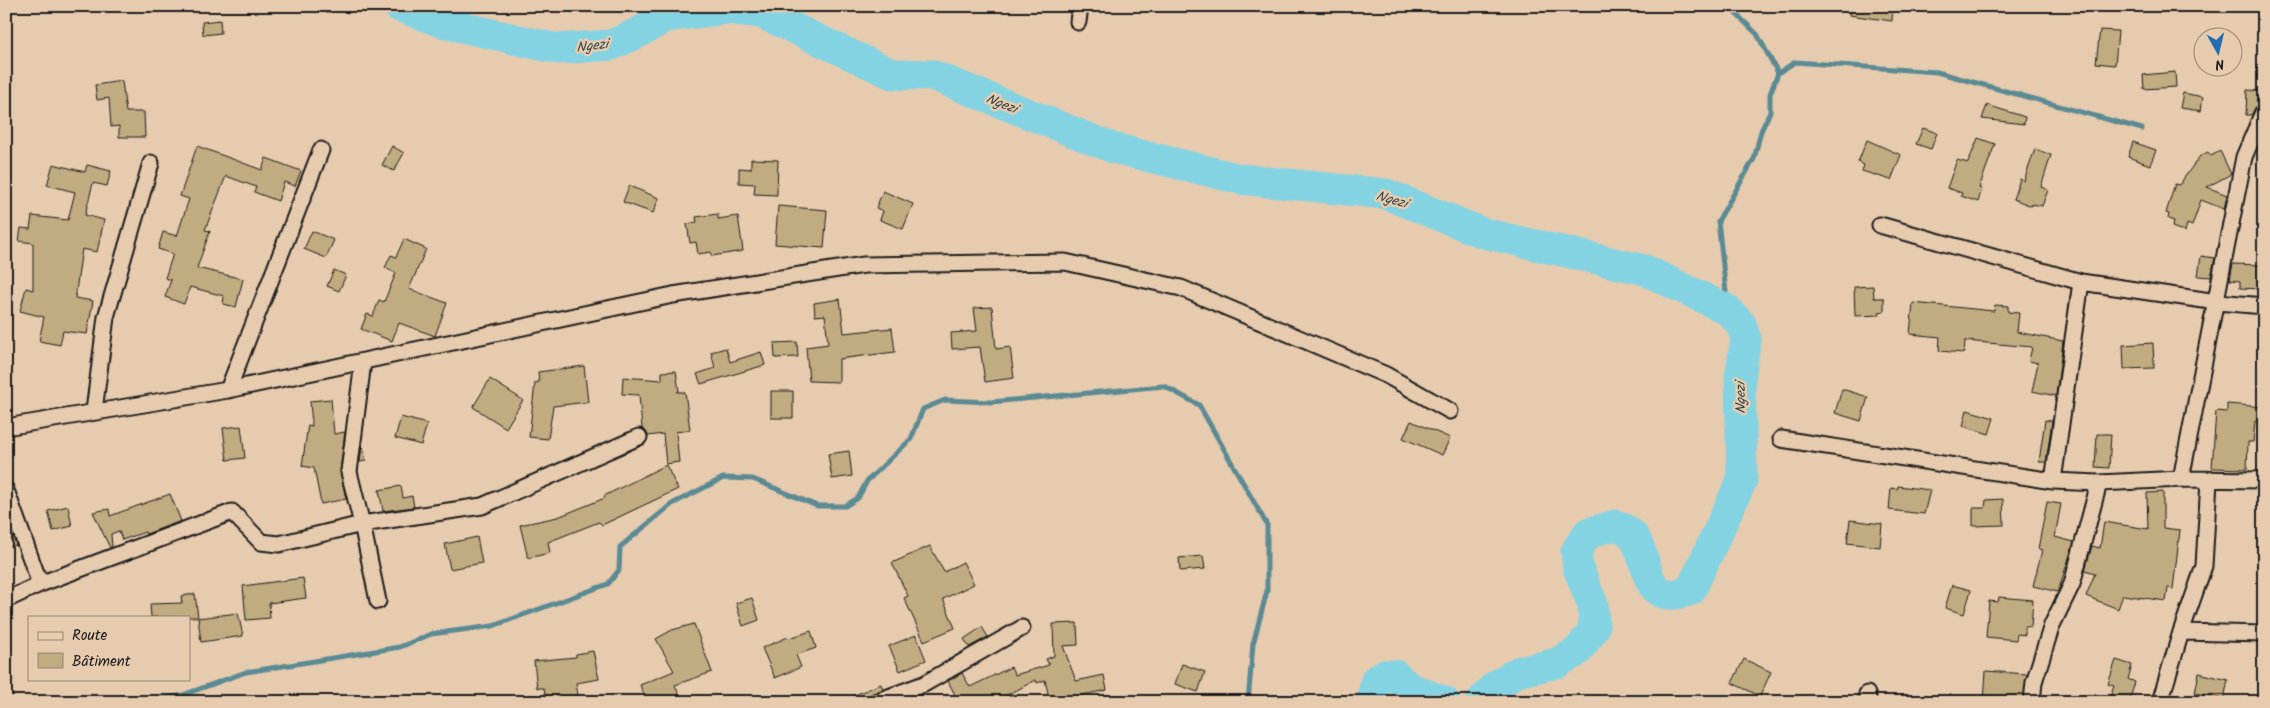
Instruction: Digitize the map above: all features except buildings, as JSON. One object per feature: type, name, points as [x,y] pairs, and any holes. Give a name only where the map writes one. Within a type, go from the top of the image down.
[{"type":"street","points":[[1078,22],[1080,6]]},
{"type":"street","points":[[2181,479],[2244,157],[2264,110]]},
{"type":"street","points":[[228,390],[321,150]]},
{"type":"street","points":[[94,411],[106,317],[151,163]]},
{"type":"street","points":[[1880,225],[2081,282],[2216,302],[2264,306]]},
{"type":"street","points":[[6,427],[228,390],[673,295],[864,265],[1065,262],[1181,288],[1386,375],[1450,411]]},
{"type":"street","points":[[2053,481],[2081,282]]},
{"type":"street","points":[[363,362],[349,472],[378,601]]},
{"type":"street","points":[[6,600],[40,584],[232,512],[261,542],[279,544],[362,524],[482,506],[639,437]]},
{"type":"street","points":[[1781,439],[2053,481],[2099,483],[2181,479],[2209,481],[2264,480]]},
{"type":"street","points":[[2160,702],[2181,632],[2204,566],[2209,481]]},
{"type":"street","points":[[2032,702],[2034,682],[2052,625],[2072,584],[2099,483]]},
{"type":"street","points":[[6,490],[40,584]]},
{"type":"street","points":[[875,702],[924,684],[1022,628]]},
{"type":"street","points":[[2181,632],[2264,634]]},
{"type":"waterway","name":"Ngezi","points":[[398,6],[444,23],[558,49],[611,45],[636,34],[666,17],[727,9],[761,13],[892,74],[932,75],[1113,148],[1240,179],[1386,194],[1483,233],[1645,270],[1728,310],[1741,324],[1746,339],[1740,377],[1742,480],[1691,590],[1675,594],[1663,593],[1655,588],[1638,545],[1632,534],[1626,530],[1615,525],[1588,533],[1576,551],[1578,568],[1593,605],[1594,629],[1578,651],[1557,663],[1517,672],[1495,686],[1481,702]]},
{"type":"waterway","points":[[1728,6],[1757,34],[1778,73],[1770,94],[1770,112],[1761,131],[1754,159],[1718,221],[1728,310]]},
{"type":"waterway","points":[[1778,73],[1795,62],[1937,72],[2142,129]]},
{"type":"waterway","points":[[137,702],[180,696],[246,672],[400,647],[431,634],[493,626],[608,584],[619,570],[620,547],[672,504],[723,478],[753,479],[817,506],[845,506],[858,498],[867,481],[911,439],[923,409],[945,400],[991,402],[1164,386],[1199,405],[1267,525],[1267,591],[1253,644],[1248,702]]},
{"type":"waterway","name":"Ngezi","points":[[1372,702],[1376,680],[1384,675],[1395,675],[1410,688],[1445,702]]}]
